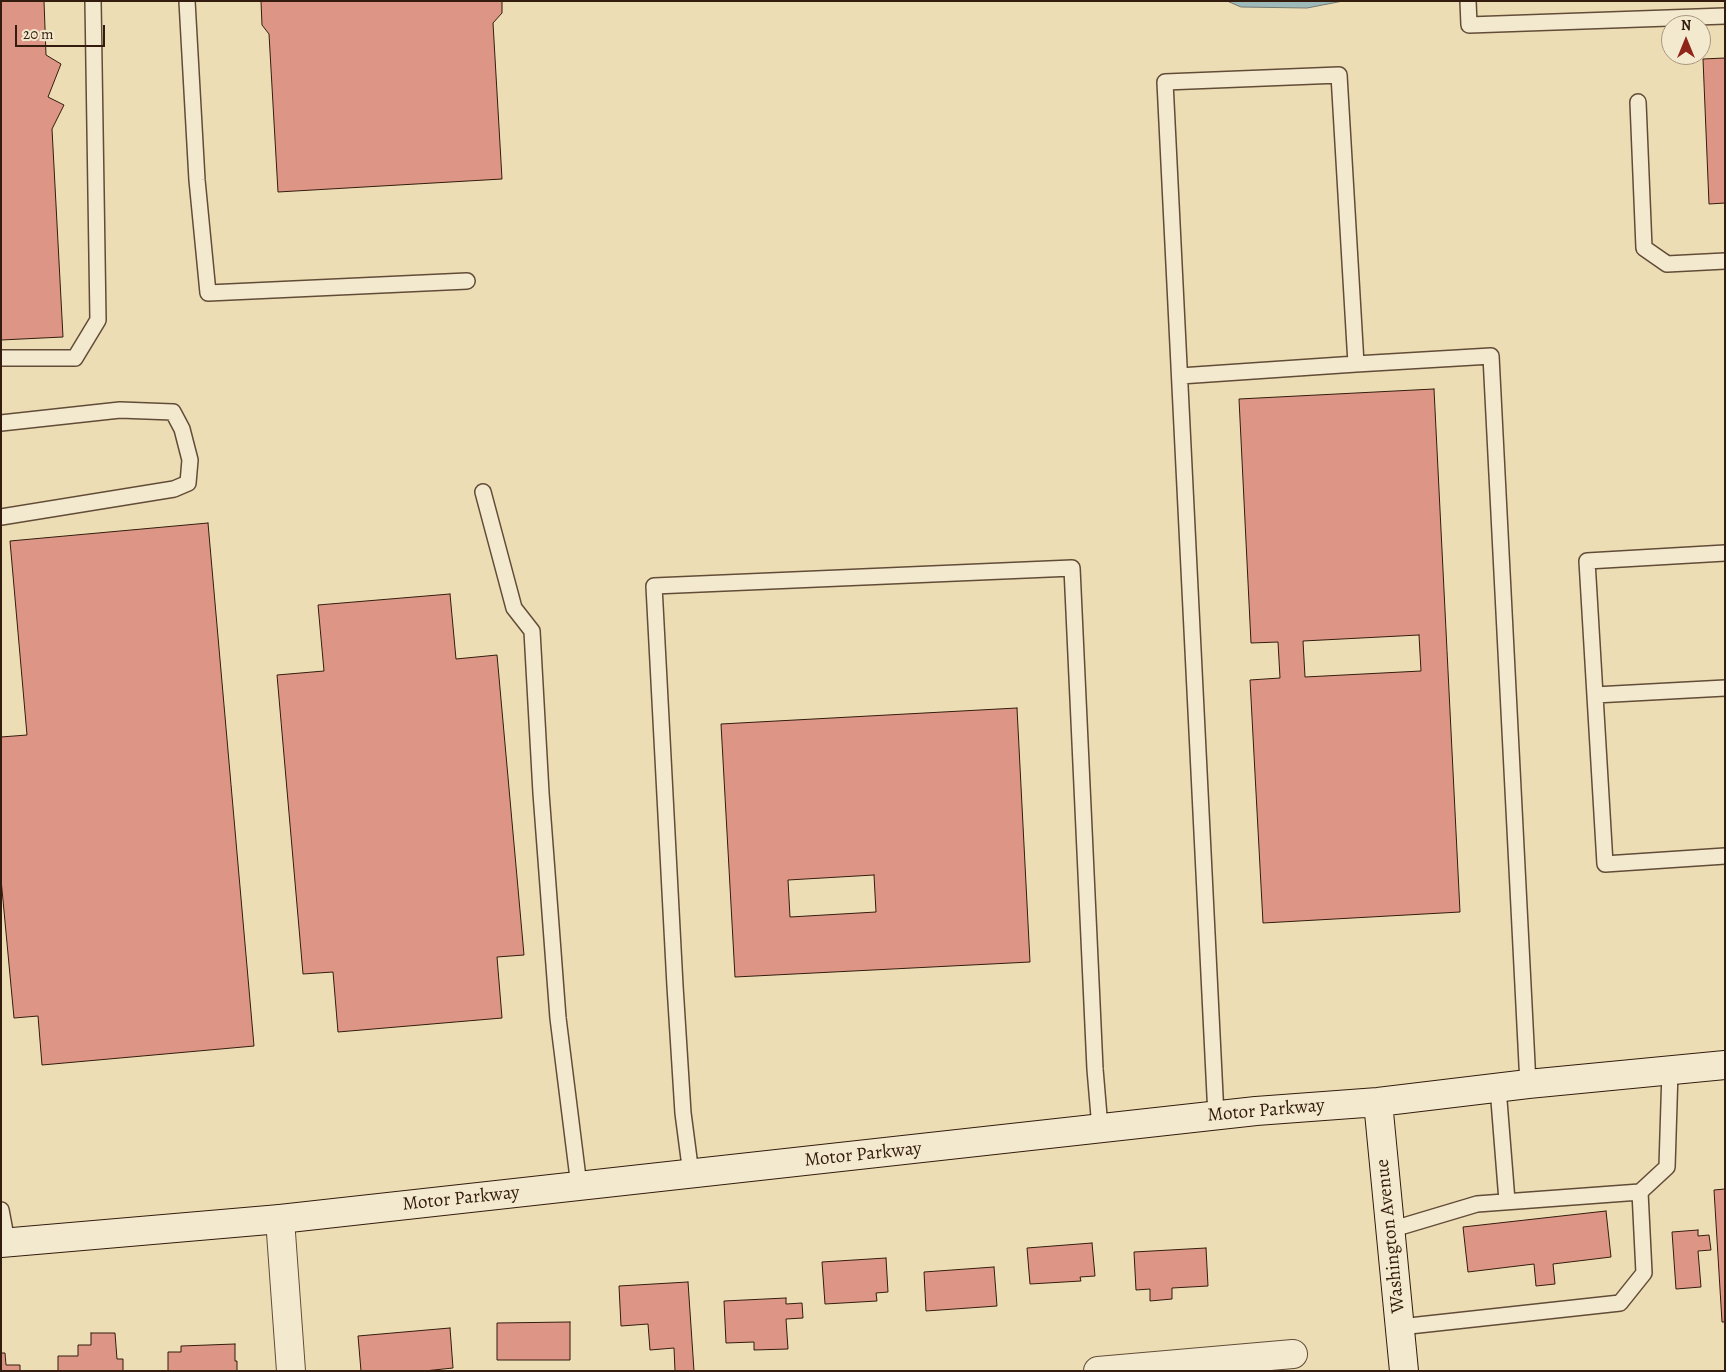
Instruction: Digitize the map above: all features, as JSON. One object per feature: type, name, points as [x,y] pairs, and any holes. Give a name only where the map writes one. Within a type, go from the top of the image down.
[{"type":"main road","name":"Motor Parkway","points":[[4,1242],[280,1219],[1100,1128],[1378,1102],[1528,1084],[1725,1065]]},
{"type":"main road","name":"Washington Avenue","points":[[1378,1102],[1404,1371]]},
{"type":"main road","points":[[280,1219],[291,1371]]},
{"type":"main road","points":[[1098,1371],[1293,1354]]},
{"type":"lane","points":[[1,358],[75,358],[98,320],[93,1]]},
{"type":"lane","points":[[187,1],[197,180],[208,293],[467,281]]},
{"type":"lane","points":[[1468,1],[1469,25],[1725,16]]},
{"type":"lane","points":[[1216,1116],[1165,82],[1339,75],[1356,364]]},
{"type":"lane","points":[[1638,102],[1644,248],[1667,264],[1725,261]]},
{"type":"lane","points":[[1180,376],[1491,356],[1528,1084]]},
{"type":"lane","points":[[1,423],[120,410],[173,412],[182,429],[190,460],[188,483],[174,489],[1,517]]},
{"type":"lane","points":[[483,492],[514,608],[532,632],[541,793],[558,1018],[579,1186]]},
{"type":"lane","points":[[1725,554],[1587,560],[1605,864],[1725,856]]},
{"type":"lane","points":[[691,1174],[684,1113],[675,986],[654,586],[1072,568],[1095,1069],[1100,1128]]},
{"type":"lane","points":[[1595,695],[1725,688]]},
{"type":"lane","points":[[1390,1230],[1477,1204],[1640,1192],[1667,1167],[1670,1071]]},
{"type":"lane","points":[[1498,1088],[1507,1201]]},
{"type":"lane","points":[[1400,1326],[1620,1303],[1644,1273],[1640,1192]]},
{"type":"lane","points":[[1,1210],[4,1242]]},
{"type":"water","points":[[1227,1],[1343,1],[1307,8],[1241,7]]},
{"type":"building","points":[[1,1],[44,1],[46,55],[61,64],[48,97],[64,105],[52,129],[63,337],[1,340]]},
{"type":"building","points":[[261,1],[502,1],[502,13],[493,23],[502,179],[278,192],[269,34],[262,25]]},
{"type":"building","points":[[1725,58],[1725,203],[1709,204],[1703,65],[1711,65],[1711,59]]},
{"type":"building","points":[[1434,389],[1460,912],[1263,923],[1250,680],[1280,678],[1278,642],[1251,643],[1239,399]],"holes":[[[1419,635],[1421,671],[1305,677],[1303,641]]]},
{"type":"building","points":[[208,523],[254,1046],[42,1065],[38,1016],[14,1018],[1,879],[1,737],[27,735],[10,541]]},
{"type":"building","points":[[450,594],[456,659],[497,655],[524,955],[497,957],[502,1018],[338,1032],[333,972],[303,974],[277,675],[324,671],[318,605]]},
{"type":"building","points":[[1017,708],[1030,962],[735,977],[721,724]],"holes":[[[874,875],[876,912],[790,917],[788,880]]]},
{"type":"building","points":[[1725,1189],[1725,1322],[1722,1322],[1714,1190]]},
{"type":"building","points":[[1606,1211],[1611,1257],[1553,1264],[1555,1284],[1536,1286],[1534,1264],[1468,1272],[1463,1227]]},
{"type":"building","points":[[1698,1230],[1698,1236],[1709,1235],[1711,1250],[1698,1251],[1701,1287],[1676,1289],[1672,1232]]},
{"type":"building","points":[[1092,1243],[1095,1276],[1080,1277],[1081,1281],[1030,1284],[1027,1248]]},
{"type":"building","points":[[1206,1248],[1208,1286],[1172,1288],[1172,1299],[1150,1301],[1150,1289],[1136,1290],[1134,1252]]},
{"type":"building","points":[[886,1258],[888,1292],[876,1293],[877,1301],[825,1304],[822,1262]]},
{"type":"building","points":[[994,1267],[997,1306],[926,1311],[924,1272]]},
{"type":"building","points":[[688,1282],[694,1371],[675,1371],[674,1348],[650,1350],[648,1324],[621,1326],[619,1286]]},
{"type":"building","points":[[786,1298],[786,1304],[802,1303],[803,1318],[786,1319],[788,1349],[754,1350],[754,1342],[726,1343],[724,1301]]},
{"type":"building","points":[[570,1322],[570,1360],[497,1360],[497,1323]]},
{"type":"building","points":[[450,1328],[453,1368],[424,1371],[361,1371],[358,1336]]},
{"type":"building","points":[[91,1333],[115,1333],[117,1359],[123,1359],[123,1371],[58,1371],[58,1356],[78,1356],[78,1345],[91,1345]]},
{"type":"building","points":[[235,1344],[237,1371],[168,1371],[168,1352],[181,1352],[181,1346]]},
{"type":"building","points":[[1,1353],[5,1353],[6,1365],[20,1365],[20,1371],[1,1371]]}]
